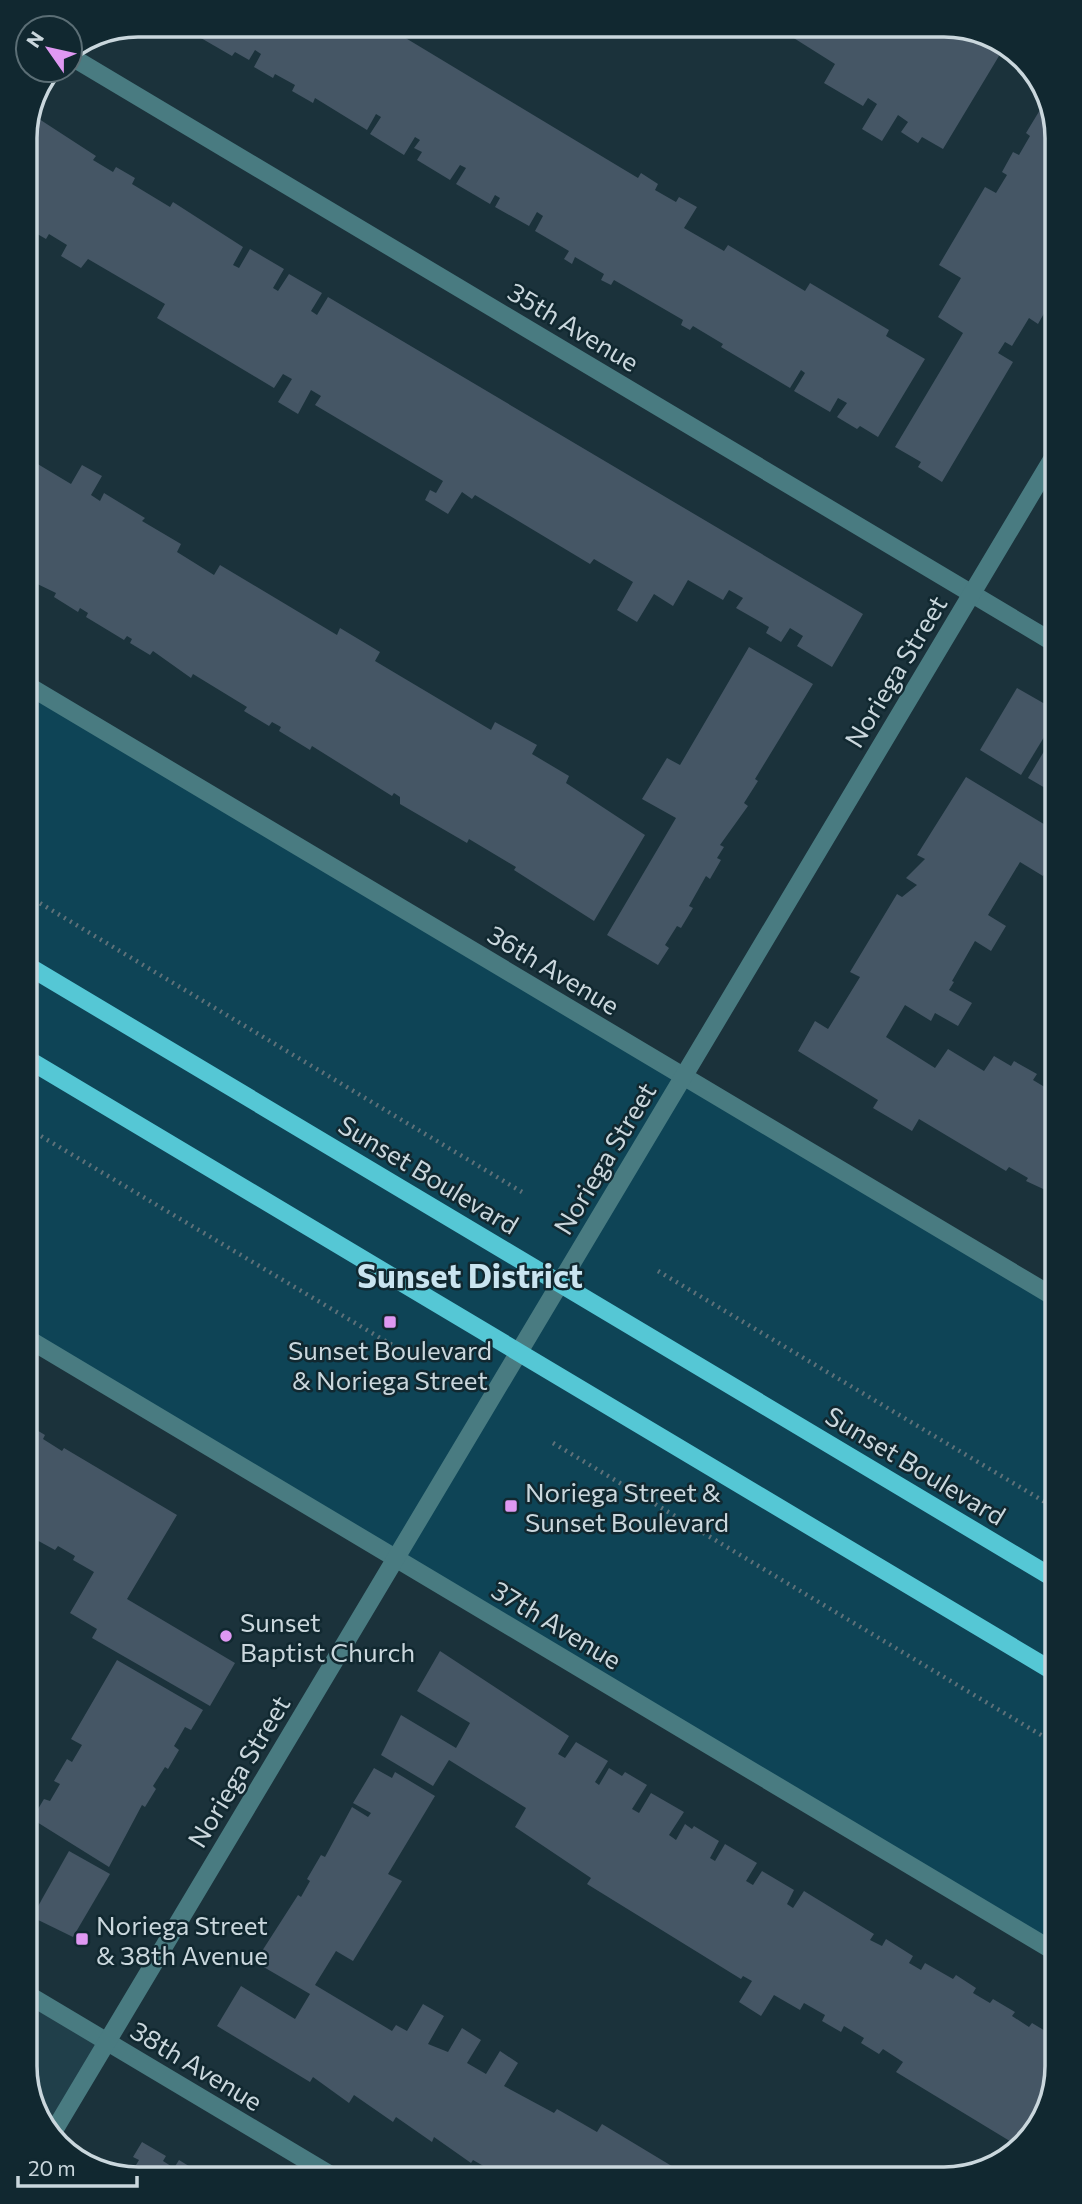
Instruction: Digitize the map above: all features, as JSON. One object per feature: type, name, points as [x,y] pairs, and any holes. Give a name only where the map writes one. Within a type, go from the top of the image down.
[{"type":"main road","name":"Sunset Boulevard","points":[[37,971],[1045,1572]]},
{"type":"main road","points":[[37,1065],[1045,1666]]},
{"type":"street","name":"35th Avenue","points":[[84,64],[1045,637]]},
{"type":"street","name":"Noriega Street","points":[[57,2126],[1045,471]]},
{"type":"street","name":"36th Avenue","points":[[37,691],[1045,1292]]},
{"type":"street","name":"37th Avenue","points":[[37,1344],[1045,1946]]},
{"type":"street","name":"38th Avenue","points":[[37,1999],[317,2167]]},
{"type":"path","points":[[37,901],[522,1192]]},
{"type":"path","points":[[37,1134],[419,1361]]},
{"type":"path","points":[[658,1271],[1045,1502]]},
{"type":"path","points":[[553,1443],[1045,1737]]},
{"type":"shaded area","points":[[37,691],[1045,1293],[1045,1946],[37,1344]]},
{"type":"shaded area","points":[[37,2000],[107,2042],[57,2127],[44,2105],[39,2086]]},
{"type":"building","points":[[199,37],[404,37],[638,178],[641,173],[658,184],[655,190],[676,202],[679,197],[697,207],[684,228],[724,251],[728,245],[805,291],[810,283],[889,330],[886,336],[925,359],[878,437],[860,426],[857,429],[837,417],[847,403],[838,398],[830,412],[794,391],[805,373],[801,370],[790,388],[721,347],[723,344],[693,326],[690,330],[681,325],[683,320],[614,280],[611,285],[601,280],[604,274],[575,257],[572,264],[564,259],[569,251],[535,231],[543,216],[537,212],[529,226],[495,207],[500,198],[495,195],[490,204],[456,184],[466,168],[460,165],[450,180],[417,160],[422,152],[414,148],[420,140],[415,137],[404,155],[370,134],[381,117],[376,114],[367,130],[315,98],[313,103],[292,91],[295,85],[275,74],[273,78],[254,67],[261,54],[255,50],[249,60],[235,52],[232,56]]},
{"type":"building","points":[[792,37],[951,37],[983,44],[1000,54],[943,149],[922,137],[918,143],[901,132],[908,122],[898,115],[882,141],[862,129],[877,104],[868,98],[863,106],[824,83],[835,64]]},
{"type":"building","points":[[1041,109],[1045,138],[1045,312],[1038,324],[1029,318],[1012,346],[1005,342],[998,353],[1013,362],[942,482],[918,467],[921,462],[895,447],[963,333],[938,317],[961,278],[939,265],[985,187],[996,193],[1007,175],[1002,172],[1013,152],[1019,155],[1030,136],[1026,133]]},
{"type":"building","points":[[39,119],[96,156],[93,160],[113,172],[116,167],[135,178],[132,184],[170,207],[173,202],[243,247],[233,265],[239,268],[250,249],[284,269],[273,288],[278,291],[289,274],[322,293],[311,311],[317,315],[328,297],[863,614],[832,667],[797,646],[803,636],[790,628],[781,642],[766,633],[769,627],[736,608],[743,598],[729,590],[723,600],[688,580],[673,606],[654,594],[637,622],[617,610],[633,582],[594,559],[590,564],[475,495],[472,499],[462,492],[448,514],[425,500],[430,490],[436,493],[443,481],[315,405],[321,396],[311,390],[298,414],[278,402],[292,379],[283,374],[274,388],[157,318],[165,304],[88,259],[81,268],[61,256],[67,245],[49,234],[46,239],[37,234]]},
{"type":"building","points":[[37,464],[71,484],[82,465],[102,476],[91,495],[100,501],[104,493],[145,518],[142,521],[181,544],[177,552],[214,575],[220,565],[337,635],[340,628],[380,652],[375,661],[491,730],[495,722],[537,745],[532,754],[569,776],[566,783],[645,835],[594,921],[514,870],[516,867],[469,839],[467,843],[400,804],[400,797],[394,793],[392,796],[312,746],[310,750],[279,731],[281,727],[272,722],[269,726],[244,711],[247,707],[193,674],[191,678],[153,651],[150,655],[130,643],[132,639],[127,636],[124,640],[86,617],[88,613],[80,608],[78,612],[54,597],[56,593],[37,584]]},
{"type":"building","points":[[749,647],[813,684],[755,779],[758,781],[744,803],[748,806],[720,845],[724,847],[717,858],[721,860],[710,879],[706,876],[689,906],[693,908],[681,928],[677,926],[665,945],[669,948],[658,965],[607,935],[676,818],[642,799],[667,758],[680,765]]},
{"type":"building","points":[[1017,688],[1045,704],[1045,736],[1021,775],[980,750]]},
{"type":"building","points":[[1045,750],[1045,788],[1028,778]]},
{"type":"building","points":[[966,777],[1045,825],[1045,873],[1043,876],[1020,862],[988,915],[1006,926],[991,951],[975,941],[952,981],[954,982],[949,990],[972,1003],[958,1026],[935,1013],[931,1021],[905,1005],[886,1037],[935,1068],[948,1049],[984,1071],[994,1056],[1011,1066],[1014,1061],[1037,1074],[1033,1080],[1045,1087],[1045,1190],[1026,1181],[1028,1178],[1009,1167],[1006,1171],[919,1119],[912,1131],[873,1108],[878,1100],[798,1051],[815,1021],[828,1029],[860,977],[850,972],[897,894],[902,897],[917,885],[906,878],[925,859],[917,855]]},
{"type":"building","points":[[37,1430],[45,1435],[43,1439],[62,1451],[64,1448],[177,1515],[127,1599],[235,1663],[210,1706],[92,1638],[97,1629],[70,1613],[94,1572],[73,1560],[75,1556],[58,1546],[55,1550],[37,1540]]},
{"type":"building","points":[[440,1651],[569,1736],[558,1754],[565,1758],[576,1742],[608,1761],[595,1782],[599,1785],[609,1768],[622,1776],[625,1772],[647,1785],[632,1809],[639,1813],[651,1793],[684,1812],[669,1835],[676,1840],[685,1824],[692,1829],[694,1826],[719,1841],[710,1858],[715,1861],[725,1844],[757,1863],[746,1881],[753,1885],[762,1871],[794,1890],[787,1904],[793,1908],[804,1891],[874,1934],[870,1940],[882,1946],[886,1939],[913,1956],[909,1963],[921,1970],[925,1963],[953,1979],[956,1975],[976,1988],[973,1993],[990,2003],[993,1999],[1015,2012],[1012,2016],[1029,2027],[1032,2023],[1045,2031],[1042,2093],[1028,2122],[1011,2142],[896,2072],[903,2062],[883,2049],[879,2054],[861,2043],[864,2038],[844,2026],[841,2032],[822,2021],[825,2015],[804,2003],[800,2010],[774,1995],[761,2016],[739,2002],[752,1981],[743,1976],[741,1979],[587,1884],[591,1878],[515,1827],[526,1808],[449,1760],[433,1786],[381,1755],[401,1715],[456,1748],[470,1723],[417,1691]]},
{"type":"building","points":[[117,1660],[203,1710],[191,1730],[185,1727],[174,1746],[179,1750],[168,1769],[165,1767],[153,1786],[156,1789],[145,1807],[142,1805],[109,1867],[37,1822],[37,1811],[44,1799],[50,1801],[60,1784],[54,1781],[67,1759],[72,1762],[82,1745],[71,1739]]},
{"type":"building","points":[[374,1768],[392,1778],[395,1772],[435,1796],[388,1874],[402,1881],[353,1961],[336,1951],[315,1985],[392,2031],[396,2025],[407,2031],[423,2004],[444,2016],[428,2044],[448,2052],[462,2028],[481,2040],[467,2063],[486,2074],[500,2051],[518,2063],[504,2086],[554,2113],[557,2109],[597,2132],[602,2124],[673,2167],[485,2167],[473,2160],[471,2163],[434,2137],[432,2142],[396,2117],[393,2122],[354,2095],[349,2103],[313,2077],[310,2082],[217,2026],[241,1986],[295,2019],[310,1994],[255,1962],[298,1895],[301,1897],[310,1881],[307,1879],[321,1855],[325,1857],[352,1807],[368,1817],[371,1813],[353,1803]]},
{"type":"building","points":[[69,1851],[110,1874],[73,1937],[37,1919],[37,1908]]},
{"type":"building","points":[[142,2142],[166,2156],[163,2161],[172,2167],[135,2167],[139,2160],[133,2157]]},
{"type":"building","points":[[179,2160],[190,2167],[175,2167]]},
{"type":"place","name":"Sunset Boulevard & Noriega Street","points":[[390,1322]]},
{"type":"place","name":"Noriega Street & Sunset Boulevard","points":[[511,1506]]},
{"type":"place","name":"Sunset Baptist Church","points":[[226,1636]]},
{"type":"place","name":"Noriega Street & 38th Avenue","points":[[82,1939]]},
{"type":"district","name":"Sunset District","points":[[470,1274]]}]
